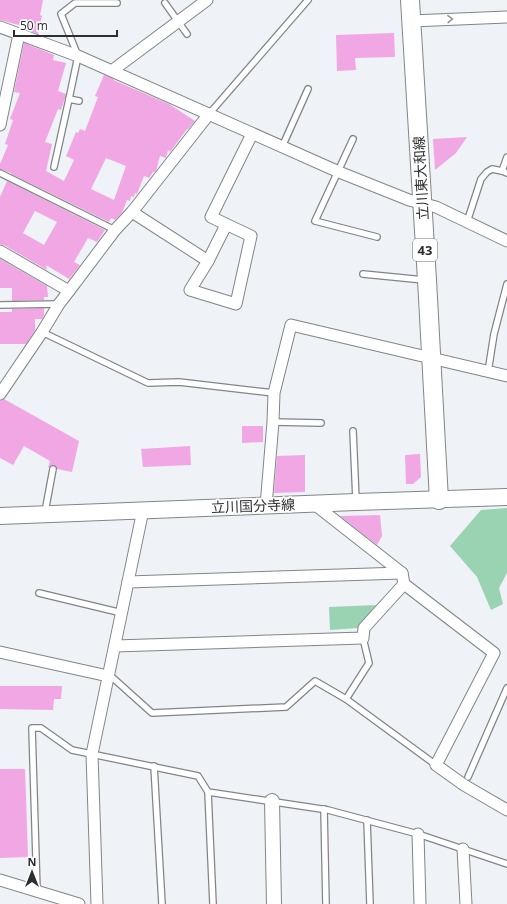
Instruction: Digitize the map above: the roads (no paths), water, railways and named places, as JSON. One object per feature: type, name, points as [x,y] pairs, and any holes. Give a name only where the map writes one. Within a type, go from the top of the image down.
[{"type":"main road","name":"立川東大和線","points":[[410,0],[439,500]]},
{"type":"main road","name":"立川国分寺線","points":[[0,516],[507,497]]},
{"type":"street","points":[[113,70],[207,0]]},
{"type":"street","points":[[411,21],[507,17]]},
{"type":"street","points":[[0,27],[113,70],[339,172],[409,200],[436,207],[507,241]]},
{"type":"street","points":[[0,125],[19,34]]},
{"type":"street","points":[[2,388],[42,332],[59,304],[115,230],[132,212],[209,114]]},
{"type":"street","points":[[226,225],[208,261],[190,290],[236,304],[251,236],[211,217],[252,134]]},
{"type":"street","points":[[132,212],[208,261]]},
{"type":"street","points":[[0,251],[69,291]]},
{"type":"street","points":[[0,261],[18,261]]},
{"type":"street","points":[[266,506],[274,393],[290,325],[507,376]]},
{"type":"street","points":[[314,504],[494,653],[436,765],[464,785],[507,810]]},
{"type":"street","points":[[97,904],[92,754],[143,510]]},
{"type":"street","points":[[128,582],[403,579]]},
{"type":"street","points":[[115,646],[363,638],[364,628],[403,579]]},
{"type":"street","points":[[0,652],[108,676]]},
{"type":"street","points":[[272,801],[274,904]]},
{"type":"street","points":[[418,834],[420,904]]},
{"type":"street","points":[[463,849],[466,904]]},
{"type":"street","points":[[0,880],[79,904]]},
{"type":"lane","points":[[209,114],[308,0]]},
{"type":"lane","points":[[54,167],[78,56],[61,14],[74,3],[117,3]]},
{"type":"lane","points":[[165,4],[187,34]]},
{"type":"lane","points":[[282,147],[308,90]]},
{"type":"lane","points":[[69,99],[79,101]]},
{"type":"lane","points":[[353,139],[315,221],[377,237]]},
{"type":"lane","points":[[467,222],[481,179],[492,169],[505,172],[507,156]]},
{"type":"lane","points":[[0,173],[115,230]]},
{"type":"lane","points":[[362,274],[427,280]]},
{"type":"lane","points":[[488,372],[494,334],[507,284]]},
{"type":"lane","points":[[0,305],[59,304]]},
{"type":"lane","points":[[42,332],[148,383],[179,382],[274,393]]},
{"type":"lane","points":[[273,422],[321,423]]},
{"type":"lane","points":[[353,431],[356,502]]},
{"type":"lane","points":[[44,514],[53,469]]},
{"type":"lane","points":[[39,593],[122,613]]},
{"type":"lane","points":[[346,699],[369,663],[363,638]]},
{"type":"lane","points":[[108,676],[113,678],[152,713],[286,707],[315,681],[346,699],[436,765]]},
{"type":"lane","points":[[468,777],[507,688]]},
{"type":"lane","points":[[37,892],[32,728],[41,728],[72,750],[198,776],[208,792],[213,904]]},
{"type":"lane","points":[[154,766],[162,904]]},
{"type":"lane","points":[[208,792],[324,809],[418,834],[507,864]]},
{"type":"lane","points":[[324,809],[326,904]]},
{"type":"lane","points":[[367,820],[370,904]]}]
